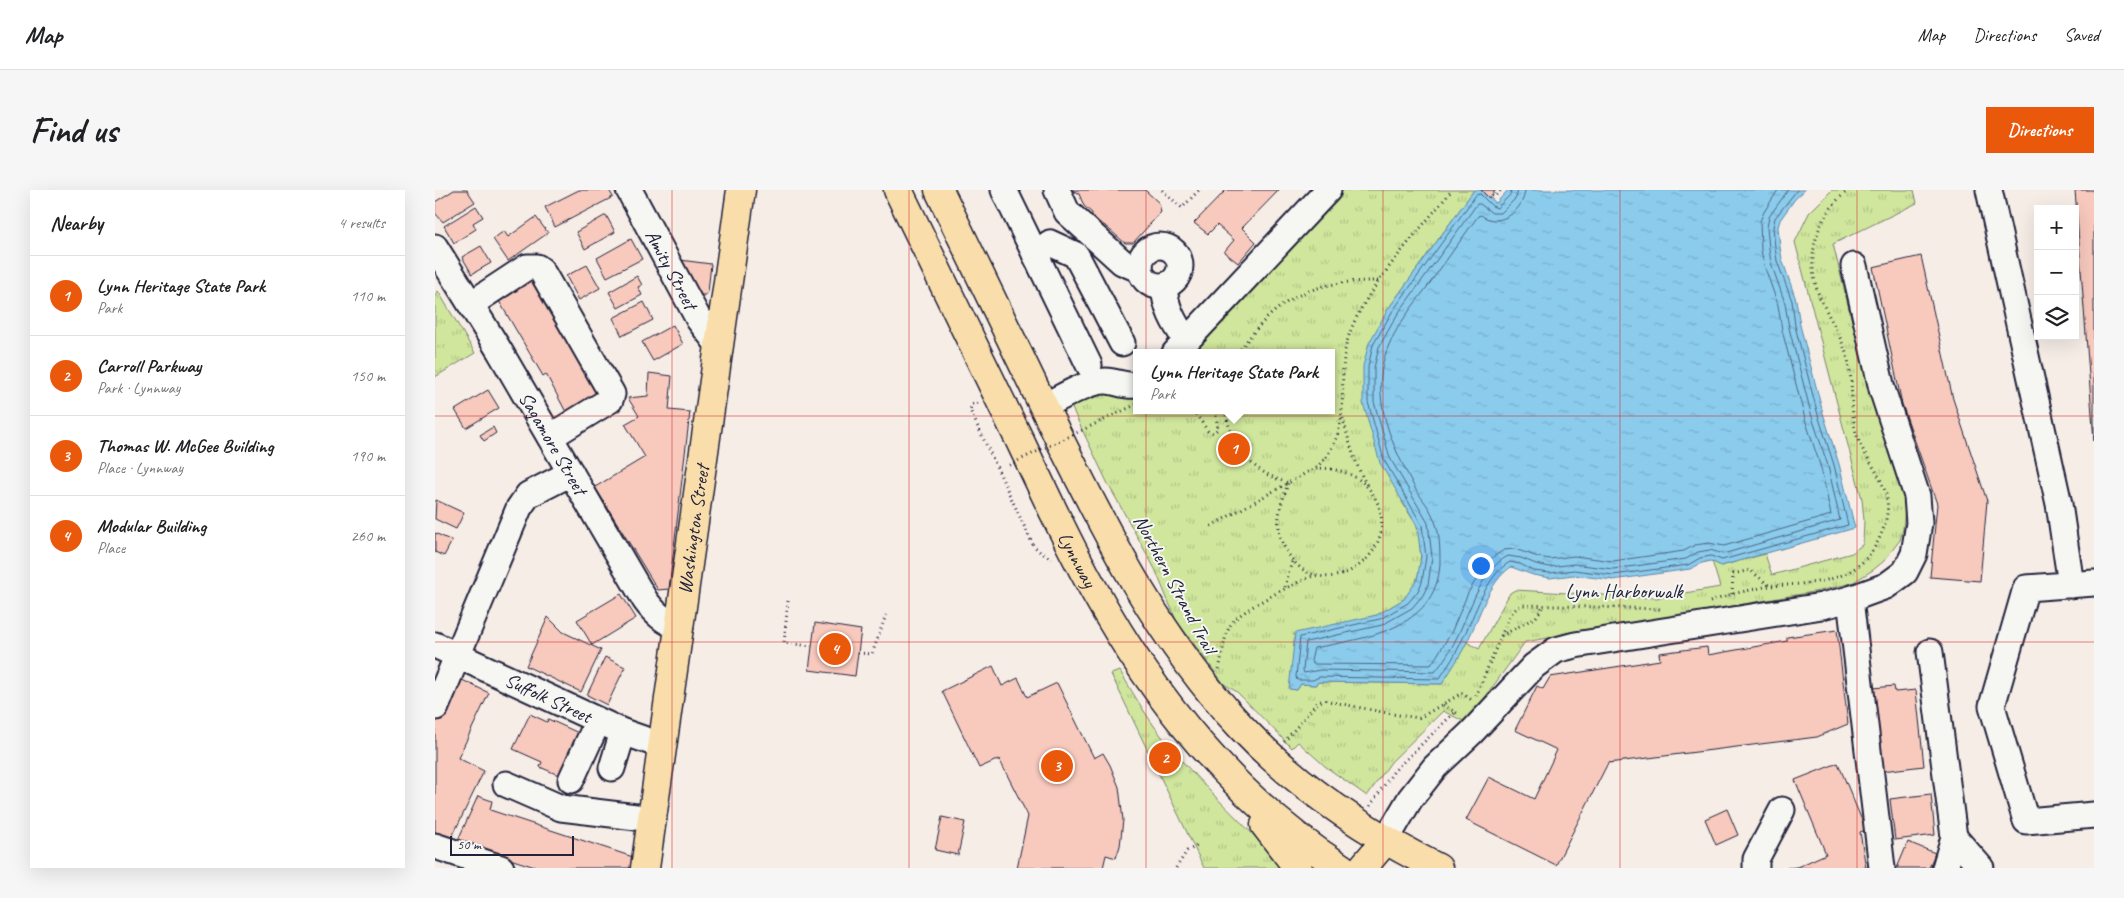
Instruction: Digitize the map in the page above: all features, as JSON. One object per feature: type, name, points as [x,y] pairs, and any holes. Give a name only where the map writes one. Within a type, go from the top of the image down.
[{"type":"main road","name":"Washington Street","points":[[645,868],[741,190]]},
{"type":"main road","name":"Lynnway","points":[[898,190],[1094,590],[1149,677],[1202,746],[1246,792],[1304,842],[1342,868]]},
{"type":"main road","name":"Lynnway","points":[[939,190],[1052,403],[1101,523],[1165,632],[1195,674],[1243,728],[1288,771],[1339,810],[1386,840],[1438,868]]},
{"type":"main road","points":[[1202,746],[1298,868]]},
{"type":"main road","points":[[1362,868],[1386,840]]},
{"type":"main road","points":[[1384,868],[1386,840]]},
{"type":"street","name":"Amity Street","points":[[629,190],[699,320],[719,346]]},
{"type":"street","points":[[1004,190],[1043,248],[1089,365]]},
{"type":"street","points":[[1057,190],[1067,212],[1071,216],[1122,262],[1134,267],[1140,267]]},
{"type":"street","points":[[1180,346],[1328,190]]},
{"type":"street","points":[[1989,190],[2059,504],[2083,584],[2026,588],[1992,706],[2026,821],[2094,815]]},
{"type":"street","points":[[1043,248],[1062,220],[1071,216]]},
{"type":"street","points":[[1163,246],[1170,248],[1179,259],[1179,272],[1171,283],[1164,286],[1157,286],[1145,279],[1140,267],[1144,254],[1149,249],[1163,246]]},
{"type":"street","name":"Sagamore Street","points":[[435,247],[471,304],[645,600],[664,621],[680,628]]},
{"type":"street","points":[[1043,248],[1076,255],[1122,343]]},
{"type":"street","points":[[1386,840],[1428,774],[1547,655],[1575,645],[1813,608],[1850,599],[1886,586],[1905,572],[1916,548],[1919,515],[1915,487],[1882,389],[1854,266]]},
{"type":"street","points":[[471,304],[527,267],[537,267],[541,270],[611,394],[611,400],[550,437]]},
{"type":"street","points":[[1164,286],[1167,308],[1176,326],[1180,346]]},
{"type":"street","points":[[1052,403],[1091,383],[1107,381],[1126,386],[1133,385]]},
{"type":"street","points":[[435,707],[449,677],[446,650],[519,508],[528,496],[571,473]]},
{"type":"street","points":[[1850,599],[1882,868]]},
{"type":"street","name":"Suffolk Street","points":[[446,650],[598,721],[663,746]]},
{"type":"street","points":[[1930,652],[1954,837],[1945,868]]},
{"type":"street","points":[[571,780],[598,721]]},
{"type":"street","points":[[612,768],[623,732]]},
{"type":"street","points":[[506,784],[561,808],[653,819]]},
{"type":"street","points":[[1756,868],[1757,859],[1782,810]]},
{"type":"street","points":[[1954,837],[1981,868]]},
{"type":"street","points":[[435,846],[501,868]]},
{"type":"path","points":[[1162,190],[1182,208],[1199,190]]},
{"type":"path","points":[[1218,672],[1222,649],[1232,623],[1237,618],[1285,588],[1316,576],[1343,575],[1359,567],[1369,557],[1379,541],[1382,524],[1379,505],[1361,474],[1353,454],[1343,417],[1345,354],[1349,335],[1368,298],[1452,190]]},
{"type":"path","points":[[1492,196],[1494,198],[1501,190]]},
{"type":"path","name":"Lynn Harborwalk","points":[[1707,603],[1732,594],[1770,586],[1827,581],[1848,572],[1864,561],[1871,553],[1881,534],[1888,509],[1885,492],[1863,450],[1853,421],[1852,383],[1846,353],[1840,336],[1818,293],[1813,267],[1814,246],[1819,229],[1828,212],[1849,190]]},
{"type":"path","points":[[1241,349],[1273,312],[1292,298],[1333,284],[1359,280],[1380,281]]},
{"type":"path","points":[[980,406],[974,402],[970,406],[970,410],[1033,544],[1046,556],[1060,562]]},
{"type":"path","points":[[1052,403],[1078,433]]},
{"type":"path","points":[[1005,457],[1009,465],[1133,406]]},
{"type":"path","points":[[1196,414],[1208,431],[1213,433],[1218,429],[1216,414]]},
{"type":"path","points":[[1226,414],[1236,443],[1244,456],[1255,468],[1271,478],[1288,483]]},
{"type":"path","points":[[1211,526],[1315,468],[1324,460],[1331,448],[1343,417]]},
{"type":"path","points":[[1315,468],[1333,468],[1344,471],[1359,480],[1371,492]]},
{"type":"path","points":[[1288,483],[1279,514],[1279,528],[1284,548],[1292,561],[1316,576]]},
{"type":"path","points":[[1285,588],[1292,561]]},
{"type":"path","points":[[1732,594],[1733,574],[1750,570],[1770,586]]},
{"type":"path","points":[[788,601],[784,643],[813,646]]},
{"type":"path","name":"Lynn Harborwalk","points":[[1467,709],[1481,688],[1501,636],[1510,617],[1518,606],[1526,604],[1666,609]]},
{"type":"path","name":"Lynn Harborwalk","points":[[1501,636],[1535,617],[1544,605]]},
{"type":"path","points":[[858,653],[872,654],[886,615]]},
{"type":"path","points":[[1283,742],[1316,704],[1323,700],[1415,718],[1422,717],[1462,692],[1473,701]]},
{"type":"path","points":[[1443,705],[1462,716]]},
{"type":"path","points":[[1367,810],[1394,772],[1455,712]]},
{"type":"path","points":[[1176,868],[1187,851],[1197,846]]},
{"type":"green space","points":[[1339,190],[1474,190],[1388,309],[1402,502],[1417,526],[1420,544],[1421,565],[1414,588],[1404,599],[1377,615],[1350,622],[1290,689],[1297,690],[1301,684],[1315,685],[1319,682],[1442,684],[1467,642],[1479,649],[1510,593],[1515,590],[1656,598],[1720,587],[1712,561],[1721,566],[1765,554],[1772,575],[1852,553],[1863,544],[1864,520],[1862,499],[1795,242],[1809,213],[1832,190],[1914,190],[1917,203],[1833,244],[1869,390],[1906,498],[1900,540],[1884,561],[1852,583],[1819,591],[1525,642],[1481,703],[1463,721],[1443,711],[1391,762],[1367,796],[1326,767],[1298,742],[1292,748],[1237,692],[1224,684],[1176,620],[1155,569],[1107,482],[1060,383],[1133,376],[1133,414],[1335,414],[1335,349],[1194,349]]},
{"type":"green space","points":[[438,291],[475,353],[435,377],[435,296]]},
{"type":"green space","points":[[1120,671],[1150,720],[1170,747],[1212,793],[1286,868],[1204,868],[1111,674]]},
{"type":"water","points":[[1474,190],[1482,190],[1496,203],[1508,190],[1805,190],[1795,199],[1780,220],[1778,227],[1780,247],[1782,259],[1796,300],[1800,325],[1855,528],[1721,566],[1711,561],[1690,569],[1613,580],[1573,575],[1550,578],[1533,575],[1511,567],[1490,591],[1465,646],[1442,684],[1319,682],[1315,685],[1301,684],[1297,690],[1289,689],[1295,633],[1377,615],[1404,599],[1417,580],[1421,557],[1417,526],[1380,463],[1363,403],[1363,366],[1369,343],[1388,309]]},
{"type":"building","points":[[454,190],[467,190],[475,202],[443,222],[435,213],[435,202]]},
{"type":"building","points":[[579,190],[609,190],[613,197],[555,227],[545,207]]},
{"type":"building","points":[[1072,190],[1145,190],[1159,203],[1161,212],[1133,243],[1125,243],[1104,225],[1099,225],[1092,219],[1092,213],[1084,206],[1079,194]]},
{"type":"building","points":[[1226,190],[1279,190],[1242,228],[1256,242],[1238,263],[1224,252],[1234,240],[1217,225],[1208,234],[1194,223]]},
{"type":"building","points":[[1481,190],[1496,190],[1489,198]]},
{"type":"building","points":[[2075,190],[2094,190],[2094,441],[2079,243],[2079,205],[2076,205]]},
{"type":"building","points":[[476,206],[483,217],[473,223],[476,229],[454,243],[444,226]]},
{"type":"building","points":[[606,215],[615,232],[585,249],[576,232]]},
{"type":"building","points":[[536,217],[548,233],[508,261],[493,239],[504,231],[508,237]]},
{"type":"building","points":[[631,239],[642,259],[607,277],[597,258]]},
{"type":"building","points":[[481,246],[491,263],[472,274],[462,257]]},
{"type":"building","points":[[1921,256],[1953,399],[1987,501],[1980,581],[1930,577],[1937,504],[1902,404],[1873,267]]},
{"type":"building","points":[[680,260],[711,264],[706,295],[699,295]]},
{"type":"building","points":[[587,265],[600,288],[579,300],[566,276]]},
{"type":"building","points":[[533,272],[603,393],[567,414],[546,374],[543,376],[499,301],[508,296],[504,289]]},
{"type":"building","points":[[637,276],[642,285],[638,287],[642,295],[618,308],[609,292]]},
{"type":"building","points":[[644,302],[653,320],[622,336],[613,318]]},
{"type":"building","points":[[673,325],[683,344],[653,361],[642,342]]},
{"type":"building","points":[[649,373],[672,376],[669,410],[690,412],[669,589],[658,590],[595,487],[645,457],[625,424],[639,416],[628,398],[648,396]]},
{"type":"building","points":[[488,390],[499,408],[466,428],[455,410]]},
{"type":"building","points":[[493,427],[496,433],[484,441],[480,435]]},
{"type":"building","points":[[436,500],[464,513],[456,529],[435,519]]},
{"type":"building","points":[[435,533],[452,541],[444,556],[435,552]]},
{"type":"building","points":[[621,594],[636,618],[592,645],[577,620]]},
{"type":"building","points":[[548,617],[563,632],[601,650],[581,692],[526,666]]},
{"type":"building","points":[[815,623],[861,630],[855,676],[809,670]]},
{"type":"building","points":[[1837,630],[1848,724],[1817,737],[1608,763],[1556,865],[1466,820],[1489,777],[1534,799],[1557,750],[1515,730],[1537,686],[1543,689],[1550,677],[1660,660],[1659,653],[1707,647],[1708,655],[1787,641],[1787,637]]},
{"type":"building","points":[[605,657],[625,667],[607,705],[587,695]]},
{"type":"building","points":[[993,666],[1002,686],[1018,678],[1027,697],[1057,683],[1094,758],[1103,753],[1110,765],[1119,787],[1123,820],[1120,846],[1116,858],[1106,855],[1103,868],[1017,868],[1028,816],[999,759],[979,768],[942,691]]},
{"type":"building","points":[[454,676],[489,693],[458,758],[484,771],[451,839],[435,832],[435,717]]},
{"type":"building","points":[[1894,686],[1895,692],[1916,690],[1924,766],[1882,771],[1873,688]]},
{"type":"building","points":[[530,714],[547,722],[548,719],[583,735],[563,777],[540,767],[542,762],[513,749]]},
{"type":"building","points":[[1838,763],[1866,830],[1860,832],[1866,868],[1787,868],[1797,867],[1826,854],[1795,780]]},
{"type":"building","points":[[1931,794],[1935,835],[1895,840],[1890,799]]},
{"type":"building","points":[[478,796],[492,801],[490,810],[633,857],[630,868],[538,868],[457,842]]},
{"type":"building","points":[[1727,809],[1738,835],[1716,845],[1705,819]]},
{"type":"building","points":[[942,817],[965,822],[958,855],[935,850]]},
{"type":"building","points":[[1908,842],[1935,853],[1929,868],[1897,868]]},
{"type":"place","name":"Lynn Heritage State Park","points":[[1234,449]]},
{"type":"place","name":"Modular Building","points":[[835,649]]},
{"type":"place","name":"Carroll Parkway","points":[[1165,758]]},
{"type":"place","name":"Thomas W. McGee Building","points":[[1057,766]]}]
